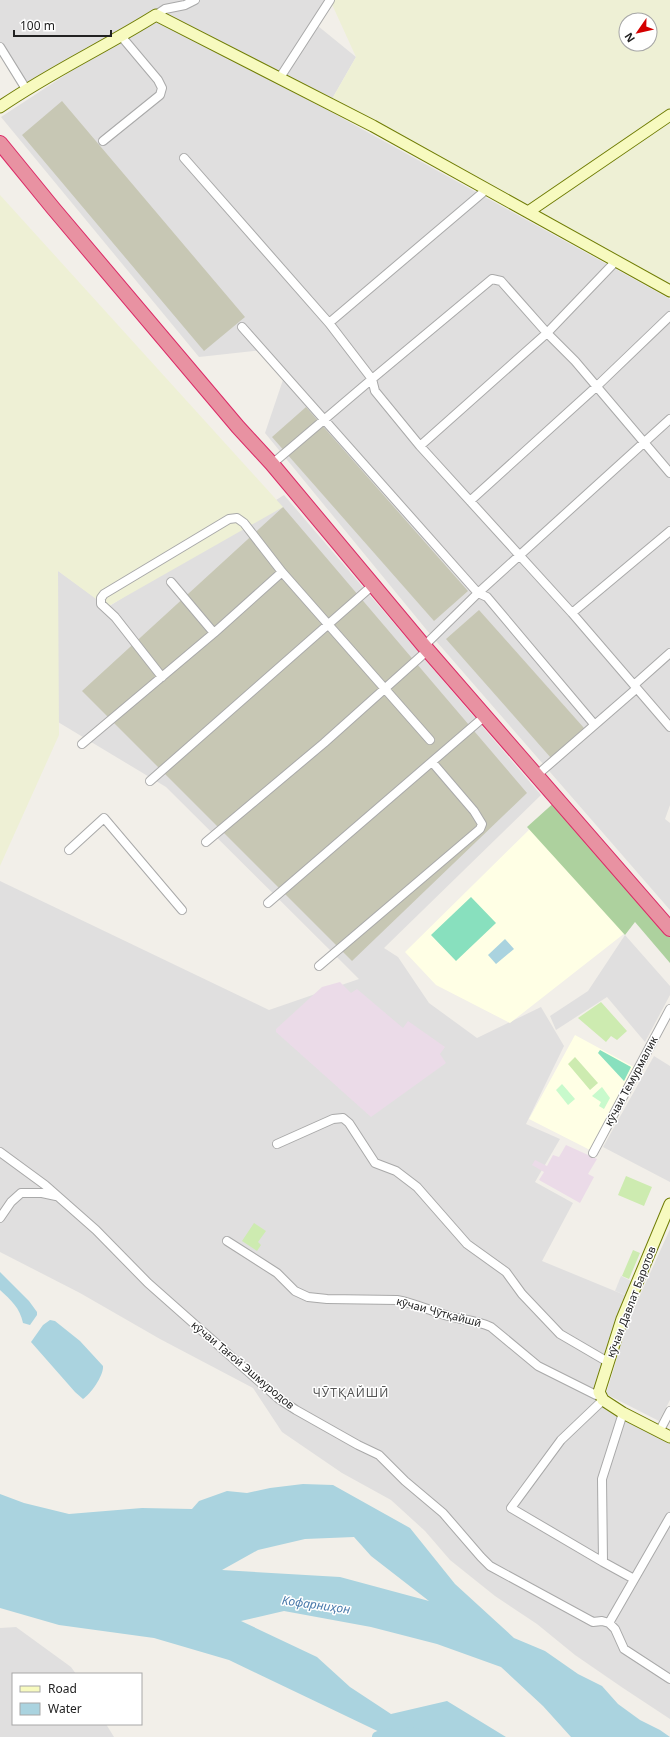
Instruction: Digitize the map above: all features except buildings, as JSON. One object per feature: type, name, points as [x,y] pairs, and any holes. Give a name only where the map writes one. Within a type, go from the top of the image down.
[{"type":"highway","points":[[0,143],[53,208],[238,427],[272,464],[426,648],[670,929]]},
{"type":"street","points":[[0,107],[26,89],[121,36],[165,8],[185,5],[195,0]]},
{"type":"street","points":[[279,79],[330,0]]},
{"type":"street","points":[[156,15],[373,126],[670,292]]},
{"type":"street","points":[[103,141],[160,95],[162,88],[158,80],[121,36]]},
{"type":"street","points":[[0,47],[26,89]]},
{"type":"street","points":[[528,212],[670,115]]},
{"type":"street","points":[[184,158],[329,323],[372,379],[375,391],[420,446],[572,613],[670,727]]},
{"type":"street","points":[[329,323],[487,189]]},
{"type":"street","points":[[420,446],[547,333],[616,261]]},
{"type":"street","points":[[272,464],[492,279],[501,281],[547,333],[575,361],[670,473]]},
{"type":"street","points":[[470,501],[670,316]]},
{"type":"street","points":[[242,327],[478,593],[487,597],[594,724]]},
{"type":"street","points":[[206,842],[324,743],[385,689],[478,593],[670,419]]},
{"type":"street","points":[[162,677],[115,617],[101,604],[101,598],[104,594],[229,519],[237,518],[244,523],[282,572],[430,740]]},
{"type":"street","points":[[572,613],[670,531]]},
{"type":"street","points":[[82,744],[214,633],[282,572]]},
{"type":"street","points":[[171,582],[214,633]]},
{"type":"street","points":[[150,781],[373,585]]},
{"type":"street","points":[[537,775],[635,687],[670,653]]},
{"type":"street","points":[[268,903],[485,716]]},
{"type":"street","points":[[319,966],[480,829],[482,824],[474,811],[432,762]]},
{"type":"street","points":[[69,850],[104,818],[182,910]]},
{"type":"street","name":"кӯчаи Темурмалик","points":[[593,1153],[670,1009]]},
{"type":"street","points":[[277,1144],[333,1119],[343,1118],[349,1123],[376,1163],[396,1171],[417,1187],[467,1244],[506,1272],[522,1294],[560,1334],[608,1362]]},
{"type":"street","name":"кӯчаи Тағой Эшмуродов","points":[[0,1152],[46,1185],[56,1196],[96,1230],[148,1284],[279,1399],[358,1445],[379,1455],[405,1481],[443,1513],[485,1562],[593,1622],[602,1621],[609,1623]]},
{"type":"street","points":[[0,1218],[11,1202],[21,1193],[42,1193],[56,1196]]},
{"type":"street","name":"кӯчаи Давлат Баротов","points":[[601,1398],[608,1362],[622,1319],[670,1204]]},
{"type":"street","name":"кӯчаи Чӯтқайшӣ","points":[[227,1241],[277,1273],[295,1291],[308,1297],[327,1299],[396,1300],[408,1302],[450,1317],[481,1322],[490,1327],[545,1370],[601,1398]]},
{"type":"street","points":[[634,1580],[511,1508],[561,1440],[601,1398],[623,1413],[670,1437]]},
{"type":"street","points":[[659,1432],[670,1411]]},
{"type":"street","points":[[604,1562],[602,1479],[623,1413]]},
{"type":"street","points":[[670,1517],[609,1623],[614,1629],[624,1649],[670,1679]]},
{"type":"shaded area","points":[[0,0],[334,0],[318,26],[356,57],[332,99],[153,10],[28,85],[0,43]]},
{"type":"shaded area","points":[[330,0],[670,0],[670,292],[332,99],[356,57]]},
{"type":"shaded area","points":[[159,21],[331,112],[670,299],[670,805],[665,819],[670,823],[670,910],[430,634],[265,433],[285,374],[264,350],[199,357],[1,117],[105,49]]},
{"type":"shaded area","points":[[62,101],[245,317],[204,351],[22,135]]},
{"type":"shaded area","points":[[0,195],[283,507],[107,607],[58,571],[59,735],[0,866]]},
{"type":"shaded area","points":[[306,407],[468,591],[434,621],[272,437]]},
{"type":"shaded area","points":[[284,495],[541,795],[384,948],[398,957],[429,1003],[477,1038],[541,1007],[564,1046],[526,1124],[560,1139],[535,1182],[573,1203],[542,1261],[627,1296],[594,1398],[670,1437],[670,1719],[575,1655],[537,1624],[495,1596],[450,1560],[425,1531],[391,1500],[342,1473],[282,1432],[253,1388],[160,1339],[80,1293],[0,1252],[0,881],[269,1010],[359,979],[166,787],[53,719],[57,570],[108,607]]},
{"type":"shaded area","points":[[283,507],[527,793],[352,961],[82,691]]},
{"type":"shaded area","points":[[479,610],[584,728],[551,758],[446,639]]},
{"type":"shaded area","points":[[536,823],[630,929],[510,1023],[436,985],[405,952]]},
{"type":"shaded area","points":[[625,935],[670,986],[670,995],[645,1042],[607,997],[556,1030],[550,1016],[588,991]]},
{"type":"shaded area","points":[[340,982],[351,993],[357,989],[403,1028],[408,1021],[445,1047],[440,1054],[446,1063],[371,1117],[276,1032],[276,1029],[322,987]]},
{"type":"shaded area","points":[[575,1035],[634,1067],[590,1150],[529,1119]]},
{"type":"shaded area","points":[[654,1056],[670,1066],[670,1182],[603,1147]]},
{"type":"shaded area","points":[[566,1145],[597,1159],[588,1174],[594,1177],[580,1203],[539,1180],[544,1172],[532,1165],[535,1160],[547,1166],[553,1155],[559,1157]]},
{"type":"shaded area","points":[[670,1229],[670,1400],[659,1421],[606,1394],[628,1322]]},
{"type":"shaded area","points":[[621,1276],[633,1282],[628,1296],[615,1291]]},
{"type":"shaded area","points":[[16,1627],[71,1667],[75,1673],[12,1673],[12,1725],[107,1725],[114,1737],[0,1737],[0,1628]]},
{"type":"green space","points":[[557,800],[670,933],[670,963],[635,922],[625,935],[527,827]]},
{"type":"green space","points":[[471,897],[496,923],[456,961],[431,935]]},
{"type":"green space","points":[[601,1002],[627,1031],[617,1040],[611,1036],[606,1042],[578,1018]]},
{"type":"green space","points":[[600,1050],[631,1067],[624,1081],[598,1053]]},
{"type":"green space","points":[[575,1057],[598,1083],[590,1090],[568,1064]]},
{"type":"green space","points":[[562,1084],[575,1099],[568,1105],[556,1090]]},
{"type":"green space","points":[[602,1087],[610,1098],[604,1109],[599,1106],[601,1102],[592,1096]]},
{"type":"green space","points":[[626,1176],[652,1187],[644,1206],[618,1195]]},
{"type":"green space","points":[[254,1223],[266,1231],[258,1242],[261,1245],[257,1251],[242,1241]]},
{"type":"green space","points":[[633,1250],[640,1253],[629,1279],[622,1276]]},
{"type":"water","points":[[505,939],[514,949],[496,964],[488,955]]},
{"type":"water","points":[[0,1272],[29,1301],[37,1312],[37,1315],[30,1325],[23,1323],[20,1313],[0,1290]]},
{"type":"water","points":[[50,1320],[55,1321],[80,1341],[103,1366],[103,1370],[96,1384],[90,1393],[83,1399],[31,1342],[43,1325]]},
{"type":"water","name":"Кофарниҳон","points":[[303,1484],[333,1485],[410,1528],[455,1584],[514,1638],[545,1651],[578,1674],[602,1686],[618,1704],[640,1720],[670,1737],[571,1737],[543,1706],[501,1667],[437,1644],[371,1627],[284,1611],[241,1621],[317,1657],[350,1687],[391,1714],[447,1701],[506,1737],[390,1737],[229,1660],[154,1638],[59,1625],[0,1608],[0,1494],[24,1503],[69,1514],[142,1508],[192,1509],[199,1501],[227,1491],[247,1493],[270,1488]],"holes":[[[354,1537],[371,1556],[429,1601],[340,1577],[222,1570],[258,1550],[305,1539]]]},
{"type":"waterway","points":[[378,1737],[402,1733],[426,1737]]},
{"type":"district","name":"ЧӮТҚАЙШӢ","points":[[351,1393]]}]
